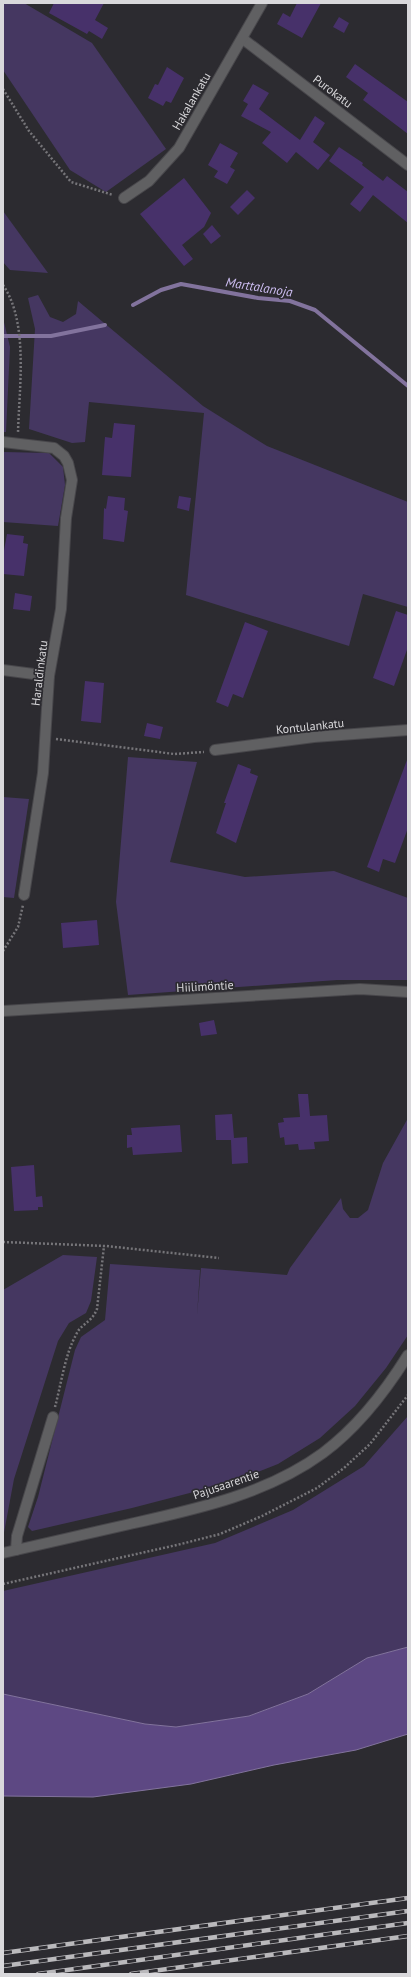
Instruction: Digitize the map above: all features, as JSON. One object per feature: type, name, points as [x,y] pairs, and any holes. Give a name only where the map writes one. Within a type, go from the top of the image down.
[{"type":"street","name":"Hakalankatu","points":[[124,198],[150,180],[178,150],[262,3]]},
{"type":"street","name":"Purokatu","points":[[243,38],[408,165]]},
{"type":"street","points":[[3,442],[18,443]]},
{"type":"street","name":"Haraldinkatu","points":[[18,443],[54,448],[64,456],[70,469],[72,480],[66,518],[64,583],[49,676],[42,781],[24,895]]},
{"type":"street","points":[[3,670],[49,676]]},
{"type":"street","name":"Kontulankatu","points":[[215,750],[314,737],[408,730]]},
{"type":"street","name":"Hiilimöntie","points":[[3,1011],[360,989],[408,992]]},
{"type":"street","name":"Pajusaarentie","points":[[3,1553],[178,1514],[236,1497],[286,1476],[323,1453],[356,1425],[392,1381],[408,1355]]},
{"type":"street","points":[[16,1550],[18,1536],[53,1417]]},
{"type":"path","points":[[3,89],[29,132],[71,182],[124,198]]},
{"type":"path","points":[[3,285],[13,303],[18,322],[18,443]]},
{"type":"path","points":[[46,738],[174,754],[215,750]]},
{"type":"path","points":[[3,951],[18,927],[24,895]]},
{"type":"path","points":[[3,1242],[104,1246],[220,1258]]},
{"type":"path","points":[[53,1417],[72,1342],[80,1328],[94,1317],[97,1309],[104,1246]]},
{"type":"path","points":[[3,1584],[220,1534],[262,1516],[317,1488],[344,1468],[370,1444],[408,1395]]},
{"type":"shaded area","points":[[3,3],[24,3],[92,43],[166,149],[106,192],[70,170],[3,70]]},
{"type":"shaded area","points":[[3,211],[48,273],[10,270],[3,262]]},
{"type":"shaded area","points":[[38,295],[50,317],[63,322],[76,314],[78,301],[203,406],[267,446],[408,502],[408,607],[363,594],[349,646],[186,595],[204,413],[89,402],[85,442],[72,443],[29,429],[35,329],[28,298]]},
{"type":"shaded area","points":[[3,318],[10,347],[6,432],[3,432]]},
{"type":"shaded area","points":[[3,452],[49,453],[63,467],[65,485],[58,526],[3,522]]},
{"type":"shaded area","points":[[128,757],[197,762],[170,862],[245,877],[334,871],[408,898],[408,980],[337,980],[128,995],[116,902]]},
{"type":"shaded area","points":[[3,797],[29,799],[14,898],[3,897]]},
{"type":"shaded area","points":[[408,1118],[408,1335],[386,1368],[355,1406],[320,1438],[278,1464],[232,1482],[132,1508],[32,1531],[28,1527],[38,1497],[75,1350],[81,1337],[105,1320],[110,1264],[200,1270],[197,1316],[201,1268],[287,1275],[290,1268],[341,1198],[343,1209],[350,1218],[358,1218],[368,1210],[383,1163]]},
{"type":"shaded area","points":[[63,1255],[97,1257],[91,1301],[86,1313],[69,1323],[58,1341],[14,1479],[3,1538],[3,1290]]},
{"type":"shaded area","points":[[408,1416],[408,1647],[367,1658],[308,1694],[249,1716],[176,1727],[145,1724],[3,1694],[3,1591],[215,1543],[293,1510],[364,1466]]},
{"type":"shaded area","points":[[408,1647],[408,1734],[356,1750],[274,1765],[191,1784],[93,1797],[3,1796],[3,1694],[145,1724],[176,1727],[249,1716],[308,1694],[367,1658]]},
{"type":"building","points":[[54,3],[104,3],[95,20],[108,28],[102,39],[89,31],[87,34],[49,13]]},
{"type":"building","points":[[297,3],[321,3],[302,38],[277,24],[283,13],[290,17]]},
{"type":"building","points":[[339,17],[349,23],[344,33],[333,27]]},
{"type":"building","points":[[355,64],[408,102],[408,134],[363,100],[368,93],[346,77]]},
{"type":"building","points":[[167,67],[184,78],[171,103],[166,101],[163,106],[148,98],[155,84],[158,85]]},
{"type":"building","points":[[253,84],[269,93],[259,109],[300,140],[315,116],[325,123],[313,142],[330,155],[318,170],[296,152],[287,163],[262,143],[271,132],[241,116],[248,104],[243,101]]},
{"type":"building","points":[[220,143],[238,153],[230,167],[235,170],[227,184],[214,177],[218,171],[208,165]]},
{"type":"building","points":[[339,147],[363,163],[362,165],[383,181],[387,176],[408,192],[408,223],[373,195],[360,212],[350,204],[364,187],[329,161]]},
{"type":"building","points":[[184,178],[211,213],[204,227],[182,245],[193,259],[184,266],[140,214]]},
{"type":"building","points":[[247,190],[255,198],[238,215],[230,207]]},
{"type":"building","points":[[212,225],[221,236],[211,244],[203,234]]},
{"type":"building","points":[[114,423],[135,425],[131,477],[102,475],[105,437],[112,438]]},
{"type":"building","points":[[108,496],[125,498],[124,510],[128,511],[124,542],[103,539],[104,508],[106,509]]},
{"type":"building","points":[[179,496],[191,498],[189,511],[177,508]]},
{"type":"building","points":[[7,534],[24,536],[23,543],[28,544],[24,576],[3,574],[3,556]]},
{"type":"building","points":[[15,593],[32,596],[30,611],[13,609]]},
{"type":"building","points":[[396,611],[408,615],[408,647],[394,686],[373,678]]},
{"type":"building","points":[[245,622],[268,631],[243,698],[233,694],[228,707],[216,702]]},
{"type":"building","points":[[85,681],[104,683],[101,723],[81,721]]},
{"type":"building","points":[[147,723],[163,727],[160,739],[144,736]]},
{"type":"building","points":[[407,760],[408,828],[395,863],[383,859],[379,872],[367,867]]},
{"type":"building","points":[[238,764],[251,769],[250,773],[258,776],[236,843],[216,833],[226,803],[224,803]]},
{"type":"building","points":[[97,920],[99,945],[63,948],[61,923]]},
{"type":"building","points":[[214,1020],[217,1034],[201,1036],[199,1023]]},
{"type":"building","points":[[298,1094],[308,1094],[310,1116],[327,1115],[329,1141],[314,1142],[315,1149],[299,1150],[298,1144],[285,1145],[284,1137],[280,1138],[278,1123],[284,1122],[283,1118],[300,1117]]},
{"type":"building","points":[[232,1114],[234,1138],[247,1137],[248,1163],[232,1164],[231,1140],[216,1140],[215,1115]]},
{"type":"building","points":[[180,1125],[182,1152],[133,1155],[132,1147],[127,1148],[127,1135],[132,1135],[131,1128]]},
{"type":"building","points":[[34,1165],[36,1197],[42,1196],[43,1207],[38,1207],[38,1210],[14,1211],[11,1167]]},
{"type":"waterway","name":"Marttalanoja","points":[[133,305],[161,290],[181,284],[258,298],[290,301],[315,310],[408,386]]},
{"type":"waterway","name":"Marttalanoja","points":[[3,336],[51,336],[105,325]]},
{"type":"railway","points":[[3,1953],[408,1898]]},
{"type":"railway","points":[[3,1966],[408,1911]]},
{"type":"railway","points":[[38,1974],[408,1923]]},
{"type":"railway","points":[[131,1974],[408,1936]]}]
